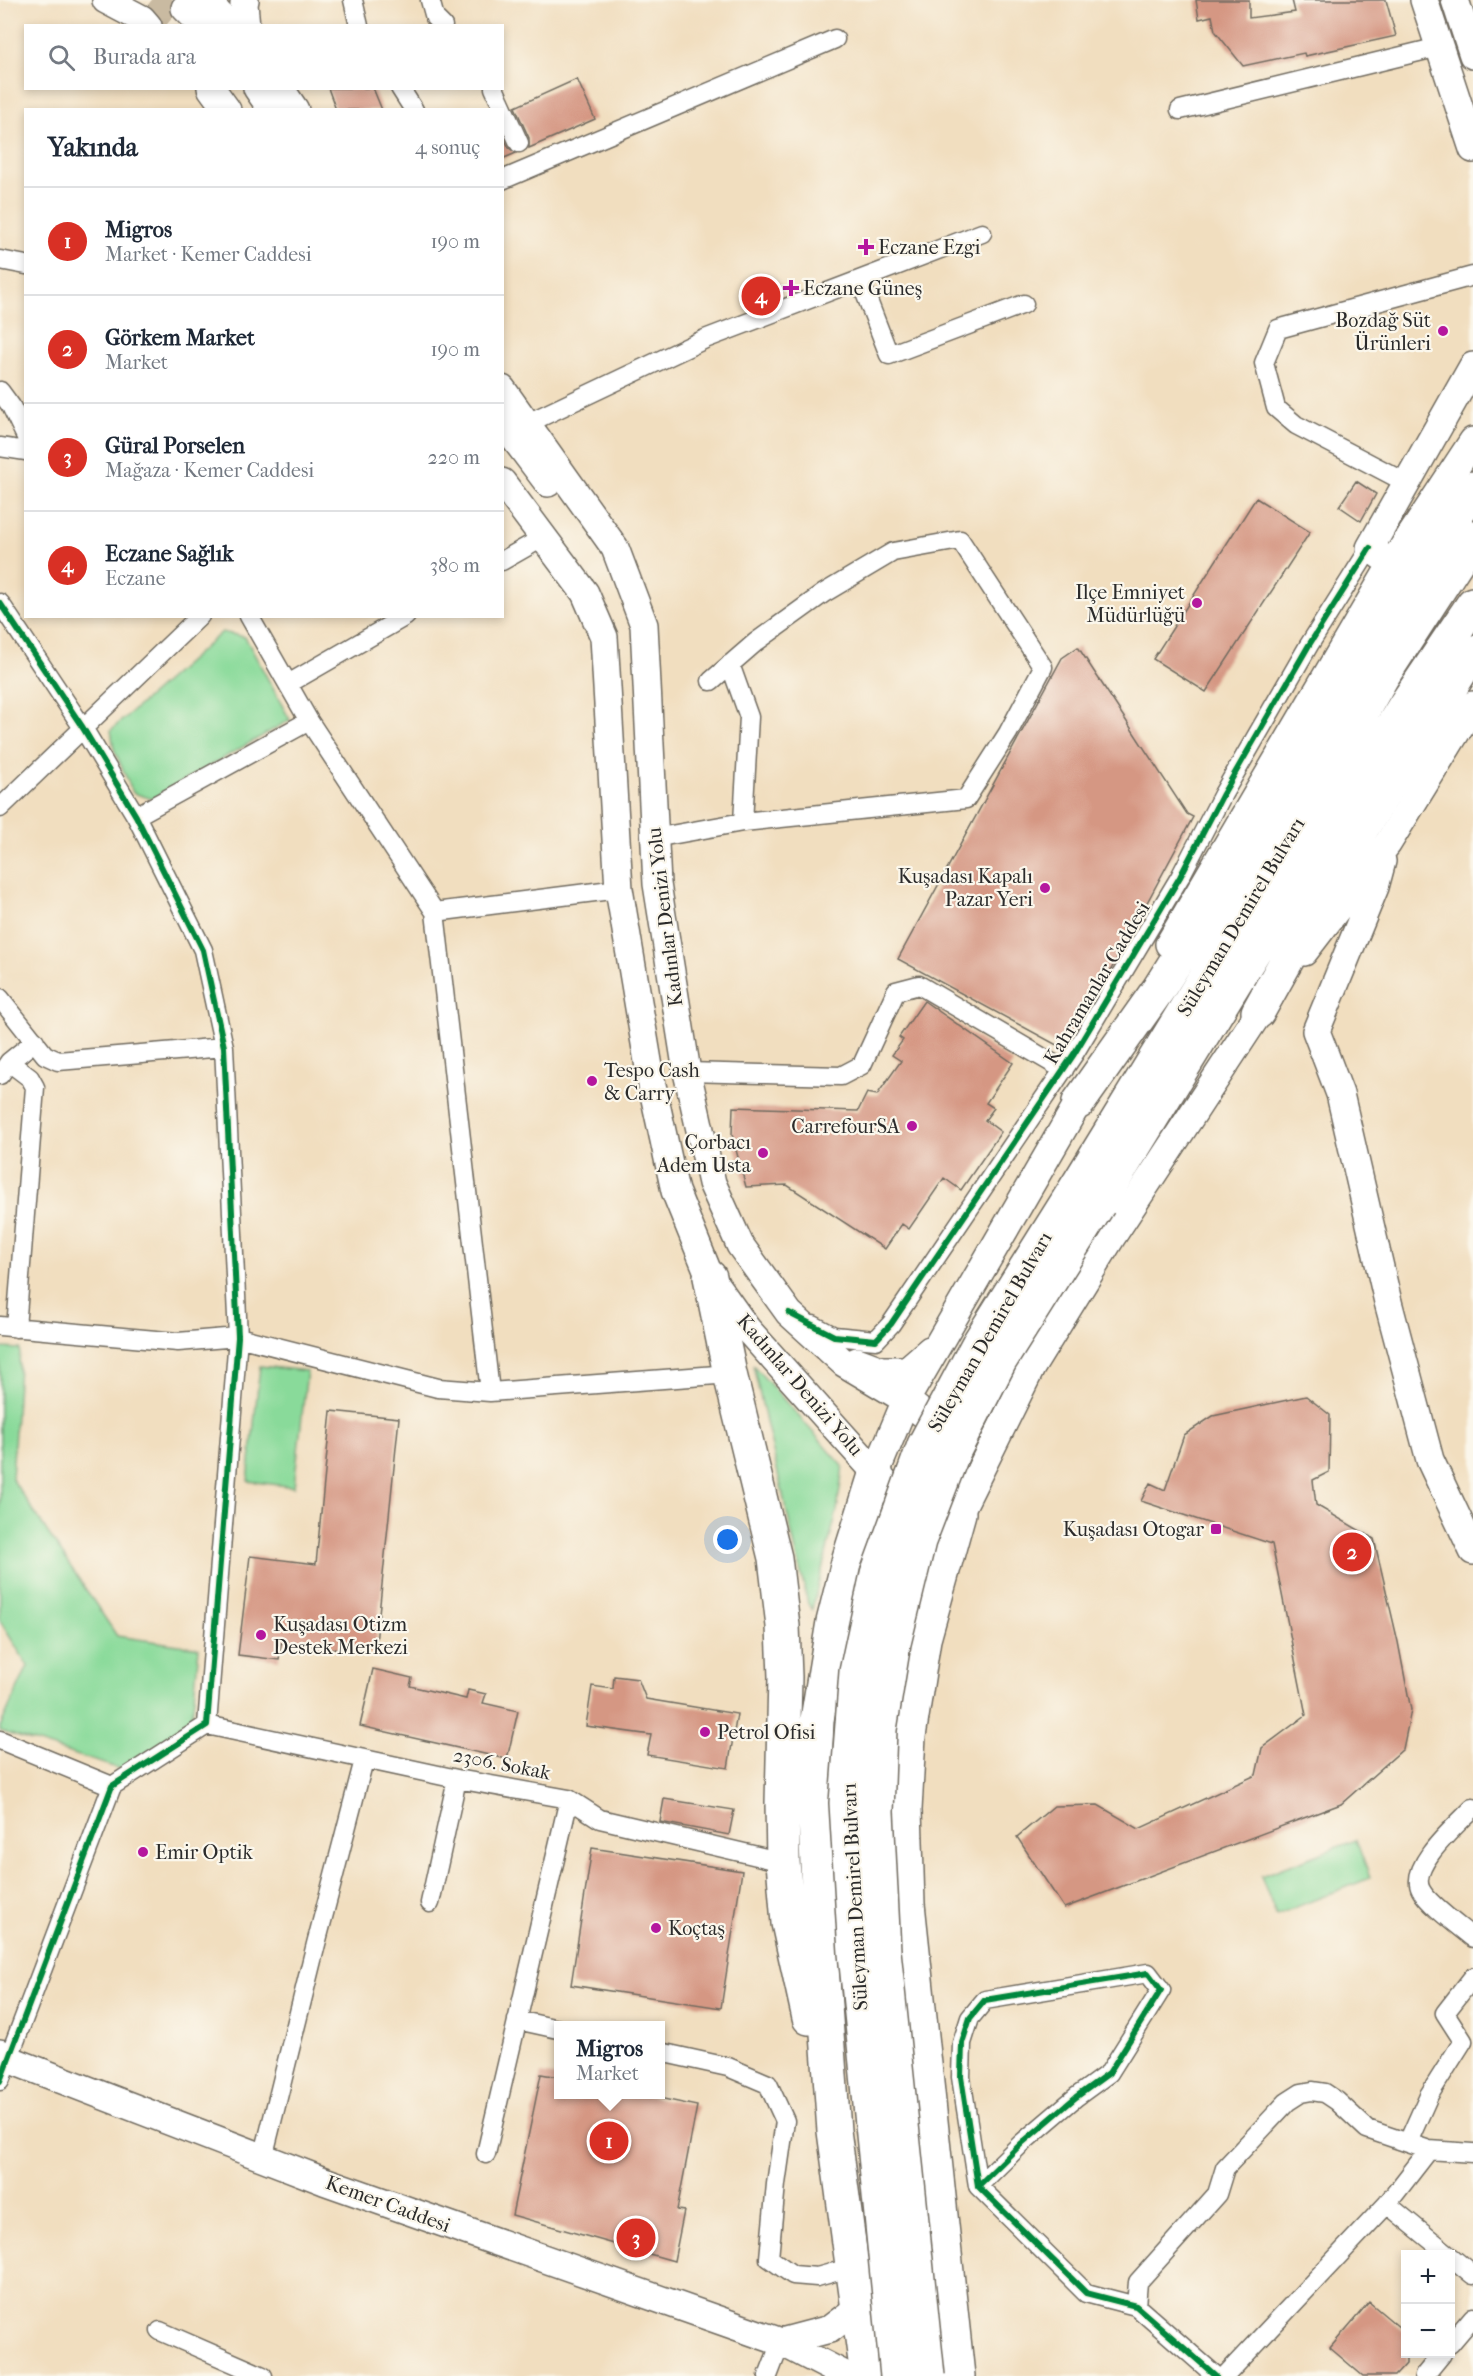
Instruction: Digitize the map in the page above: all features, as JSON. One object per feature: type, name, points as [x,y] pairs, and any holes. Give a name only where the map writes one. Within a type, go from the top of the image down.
[{"type":"highway","points":[[1079,1102],[1158,990],[1473,488]]},
{"type":"highway","name":"Süleyman Demirel Bulvarı","points":[[928,2376],[884,1951],[877,1812],[880,1729],[894,1643],[919,1541],[953,1453],[1088,1195],[1382,677],[1473,537]]},
{"type":"highway","name":"Süleyman Demirel Bulvarı","points":[[897,2376],[855,1953],[846,1803],[856,1672],[877,1574],[924,1445],[978,1344],[1088,1195],[1405,705],[1473,604]]},
{"type":"highway","points":[[1258,1012],[1346,854],[1473,652]]},
{"type":"highway","points":[[710,1277],[730,1374],[775,1558],[783,1626],[785,1677],[782,1803],[783,1862],[789,1923],[834,2131]]},
{"type":"highway","points":[[867,2376],[834,2131],[820,1936],[814,1792],[817,1720],[833,1622],[849,1558],[876,1472]]},
{"type":"highway","points":[[958,2376],[908,1904],[906,1789],[909,1736],[924,1639],[959,1512]]},
{"type":"highway","points":[[833,1622],[846,1609],[863,1599],[881,1599],[894,1603],[910,1613],[924,1639]]},
{"type":"main road","points":[[106,0],[126,5],[147,0]]},
{"type":"main road","points":[[106,0],[142,19],[146,24]]},
{"type":"main road","points":[[246,0],[244,4],[246,24]]},
{"type":"main road","points":[[1424,0],[1473,148]]},
{"type":"main road","points":[[1455,0],[1473,55]]},
{"type":"main road","points":[[190,16],[222,24]]},
{"type":"main road","points":[[212,90],[226,108]]},
{"type":"main road","points":[[240,90],[253,108]]},
{"type":"main road","points":[[258,90],[271,108]]},
{"type":"main road","points":[[281,90],[294,108]]},
{"type":"main road","name":"Kahramanlar Caddesi","points":[[1370,548],[1473,366]]},
{"type":"main road","name":"Kadınlar Denizi Yolu","points":[[504,394],[515,422],[615,548],[644,625],[657,884],[687,1072],[712,1183],[740,1245],[789,1313],[844,1363],[906,1400],[943,1432],[987,1456]]},
{"type":"main road","points":[[876,1472],[906,1400],[1200,889],[1392,564],[1473,441]]},
{"type":"main road","points":[[504,456],[526,484],[593,587],[604,637]]},
{"type":"main road","name":"Kadınlar Denizi Yolu","points":[[504,485],[585,593],[604,637],[618,889],[652,1085],[675,1191],[710,1277],[747,1329],[895,1494],[911,1504],[941,1514],[959,1512]]},
{"type":"main road","points":[[1370,548],[1392,564]]},
{"type":"main road","points":[[959,1512],[1031,1368],[1103,1251],[1258,1012],[1388,843],[1473,705]]},
{"type":"main road","points":[[1388,843],[1375,886],[1316,1031],[1340,1094],[1388,1302],[1430,1460],[1473,1551]]},
{"type":"main road","points":[[618,889],[657,884]]},
{"type":"main road","points":[[831,1351],[881,1370],[907,1370],[940,1342]]},
{"type":"main road","name":"Kemer Caddesi","points":[[3,2064],[524,2253],[781,2342],[848,2376]]},
{"type":"main road","points":[[781,2342],[830,2329],[859,2307]]},
{"type":"street","points":[[352,0],[358,24]]},
{"type":"street","points":[[430,0],[435,18],[441,24]]},
{"type":"street","points":[[504,179],[835,39]]},
{"type":"street","points":[[1180,110],[1439,47]]},
{"type":"street","points":[[401,90],[413,108]]},
{"type":"street","points":[[495,90],[503,108]]},
{"type":"street","points":[[504,110],[519,143]]},
{"type":"street","points":[[515,422],[705,339],[982,233]]},
{"type":"street","points":[[0,260],[24,266]]},
{"type":"street","points":[[1407,483],[1296,425],[1276,408],[1264,363],[1278,329],[1473,276]]},
{"type":"street","points":[[860,279],[889,355],[1024,304]]},
{"type":"street","points":[[0,391],[24,433]]},
{"type":"street","points":[[0,447],[24,451]]},
{"type":"street","points":[[504,560],[544,537]]},
{"type":"street","points":[[654,838],[743,822],[966,799],[1008,733],[1043,667],[960,540],[893,552],[824,593],[756,642],[711,681]]},
{"type":"street","name":"Kahramanlar Caddesi","points":[[789,1313],[834,1336],[876,1340],[891,1324],[994,1169],[1064,1070],[1180,877],[1223,794],[1309,645],[1370,548]]},
{"type":"street","points":[[0,603],[83,728],[136,816],[203,950],[224,1047],[238,1337],[207,1725],[112,1786],[3,2064]]},
{"type":"street","points":[[0,808],[198,618]]},
{"type":"street","points":[[250,618],[309,721],[435,912],[490,1392]]},
{"type":"street","points":[[288,684],[403,618]]},
{"type":"street","points":[[730,664],[749,717],[743,822]]},
{"type":"street","points":[[136,816],[309,721]]},
{"type":"street","points":[[435,912],[618,889]]},
{"type":"street","points":[[687,1072],[841,1076],[862,1065],[896,991],[919,985],[1064,1070]]},
{"type":"street","points":[[0,998],[45,1055],[58,1061],[224,1047]]},
{"type":"street","points":[[35,1041],[4,1068],[30,1078],[35,1087],[8,1327],[178,1342],[238,1337],[438,1389],[490,1392],[730,1374]]},
{"type":"street","name":"2306. Sokak","points":[[207,1725],[364,1760],[569,1800],[600,1819],[783,1862]]},
{"type":"street","points":[[0,1740],[112,1786]]},
{"type":"street","points":[[263,2158],[364,1760]]},
{"type":"street","points":[[430,1903],[457,1779]]},
{"type":"street","points":[[486,2154],[569,1800]]},
{"type":"street","points":[[1473,1808],[1422,1862],[1417,1880],[1421,1892],[1473,1938]]},
{"type":"street","points":[[978,2186],[1022,2143],[1076,2097],[1109,2073],[1161,1990],[1148,1973],[985,2000],[970,2018],[962,2043],[961,2077],[978,2186],[1086,2293],[1136,2306],[1216,2376]]},
{"type":"street","points":[[1408,2142],[1429,2095],[1463,2041],[1445,2013],[1473,1977]]},
{"type":"street","points":[[517,2020],[554,2028]]},
{"type":"street","points":[[665,2053],[728,2067],[768,2084],[785,2121],[769,2259],[793,2275],[817,2277],[853,2267]]},
{"type":"street","points":[[1136,2306],[1138,2282],[1217,2194],[1225,2168],[1287,2102],[1301,2093],[1312,2091],[1325,2093],[1337,2101],[1366,2129],[1429,2150],[1473,2153]]},
{"type":"street","points":[[1225,2376],[1387,2204],[1429,2150]]},
{"type":"street","points":[[1387,2204],[1443,2250]]},
{"type":"street","points":[[1455,2260],[1473,2275]]},
{"type":"street","points":[[1455,2338],[1473,2317]]},
{"type":"street","points":[[160,2331],[263,2376]]},
{"type":"street","points":[[768,2376],[781,2342]]},
{"type":"street","points":[[1424,2376],[1439,2358]]},
{"type":"green space","points":[[222,632],[245,637],[290,720],[152,799],[133,793],[114,749],[111,730]]},
{"type":"green space","points":[[0,1348],[20,1349],[12,1479],[117,1636],[199,1648],[191,1727],[123,1770],[0,1731],[28,1666],[0,1621]]},
{"type":"green space","points":[[753,1365],[843,1466],[837,1511],[812,1609],[808,1604]]},
{"type":"green space","points":[[260,1366],[307,1371],[294,1487],[248,1481]]},
{"type":"green space","points":[[1356,1840],[1370,1878],[1276,1915],[1261,1876]]},
{"type":"building","points":[[1196,0],[1249,0],[1249,18],[1295,12],[1292,0],[1386,0],[1396,36],[1305,56],[1304,53],[1243,66],[1215,31],[1212,16],[1199,19]]},
{"type":"building","points":[[577,79],[595,119],[529,148],[529,138],[515,107]]},
{"type":"building","points":[[329,90],[374,90],[381,108],[335,108]]},
{"type":"building","points":[[504,138],[509,148],[516,153],[504,158]]},
{"type":"building","points":[[1356,481],[1376,494],[1361,521],[1339,506]]},
{"type":"building","points":[[1256,498],[1310,532],[1206,692],[1153,659]]},
{"type":"building","name":"Kuşadası Kapalı Pazar Yeri","points":[[1078,647],[1187,814],[1193,817],[1101,988],[1064,1049],[898,959],[1062,658]]},
{"type":"building","name":"CarrefourSA","points":[[924,1001],[1013,1063],[986,1103],[994,1108],[985,1120],[1001,1132],[961,1190],[944,1178],[909,1229],[902,1224],[885,1249],[787,1185],[746,1187],[732,1135],[733,1107],[858,1111],[867,1093],[877,1095],[901,1061],[892,1055],[903,1040],[899,1037]]},
{"type":"building","points":[[1306,1396],[1330,1415],[1329,1472],[1313,1480],[1316,1505],[1374,1539],[1411,1710],[1403,1749],[1341,1804],[1064,1908],[1017,1837],[1054,1806],[1098,1805],[1139,1829],[1256,1775],[1262,1748],[1306,1715],[1272,1544],[1141,1501],[1150,1483],[1165,1490],[1184,1435],[1213,1416]]},
{"type":"building","points":[[331,1411],[399,1418],[375,1653],[281,1643],[279,1660],[238,1655],[250,1556],[316,1564]]},
{"type":"building","points":[[373,1669],[412,1678],[410,1686],[466,1699],[468,1690],[486,1694],[483,1703],[518,1711],[507,1759],[360,1726]]},
{"type":"building","points":[[614,1676],[638,1679],[646,1699],[737,1714],[728,1768],[647,1755],[651,1735],[586,1726],[592,1686],[613,1689]]},
{"type":"building","points":[[664,1799],[734,1810],[729,1835],[660,1822]]},
{"type":"building","points":[[592,1848],[742,1871],[721,2008],[571,1985]]},
{"type":"building","points":[[541,2074],[554,2076],[554,2099],[664,2099],[697,2106],[677,2210],[684,2211],[674,2261],[512,2215]]},
{"type":"building","points":[[1369,2302],[1401,2329],[1401,2358],[1406,2358],[1406,2364],[1395,2376],[1363,2376],[1330,2348]]},
{"type":"tunnel","points":[[152,0],[176,20]]},
{"type":"cycle path","points":[[789,1313],[834,1336],[876,1340],[891,1324],[1074,1054],[1180,877],[1223,794],[1309,645],[1370,548]]},
{"type":"cycle path","points":[[0,603],[83,728],[136,816],[203,950],[224,1047],[238,1337],[207,1725],[112,1786],[0,2081]]},
{"type":"cycle path","points":[[978,2186],[1022,2143],[1076,2097],[1109,2073],[1161,1990],[1148,1973],[985,2000],[970,2018],[962,2043],[961,2077],[978,2186],[1086,2293],[1136,2306],[1216,2376]]},
{"type":"place","name":"Eczane Ezgi","points":[[866,247]]},
{"type":"place","name":"Eczane Güneş","points":[[791,288]]},
{"type":"place","name":"Eczane Sağlık","points":[[761,296]]},
{"type":"place","name":"Bozdağ Süt Ürünleri","points":[[1443,331]]},
{"type":"place","name":"Ilçe Emniyet Müdürlüğü","points":[[1197,603]]},
{"type":"place","name":"Kuşadası Kapalı Pazar Yeri","points":[[1045,888]]},
{"type":"place","name":"Tespo Cash & Carry","points":[[592,1081]]},
{"type":"place","name":"CarrefourSA","points":[[912,1126]]},
{"type":"place","name":"Çorbacı Adem Usta","points":[[763,1153]]},
{"type":"place","name":"Kuşadası Otogar","points":[[1216,1529]]},
{"type":"place","name":"Görkem Market","points":[[1352,1552]]},
{"type":"place","name":"Kuşadası Otizm Destek Merkezi","points":[[261,1635]]},
{"type":"place","name":"Petrol Ofisi","points":[[705,1732]]},
{"type":"place","name":"Emir Optik","points":[[143,1852]]},
{"type":"place","name":"Koçtaş","points":[[656,1928]]},
{"type":"place","name":"Migros","points":[[609,2141]]},
{"type":"place","name":"Güral Porselen","points":[[636,2238]]}]
